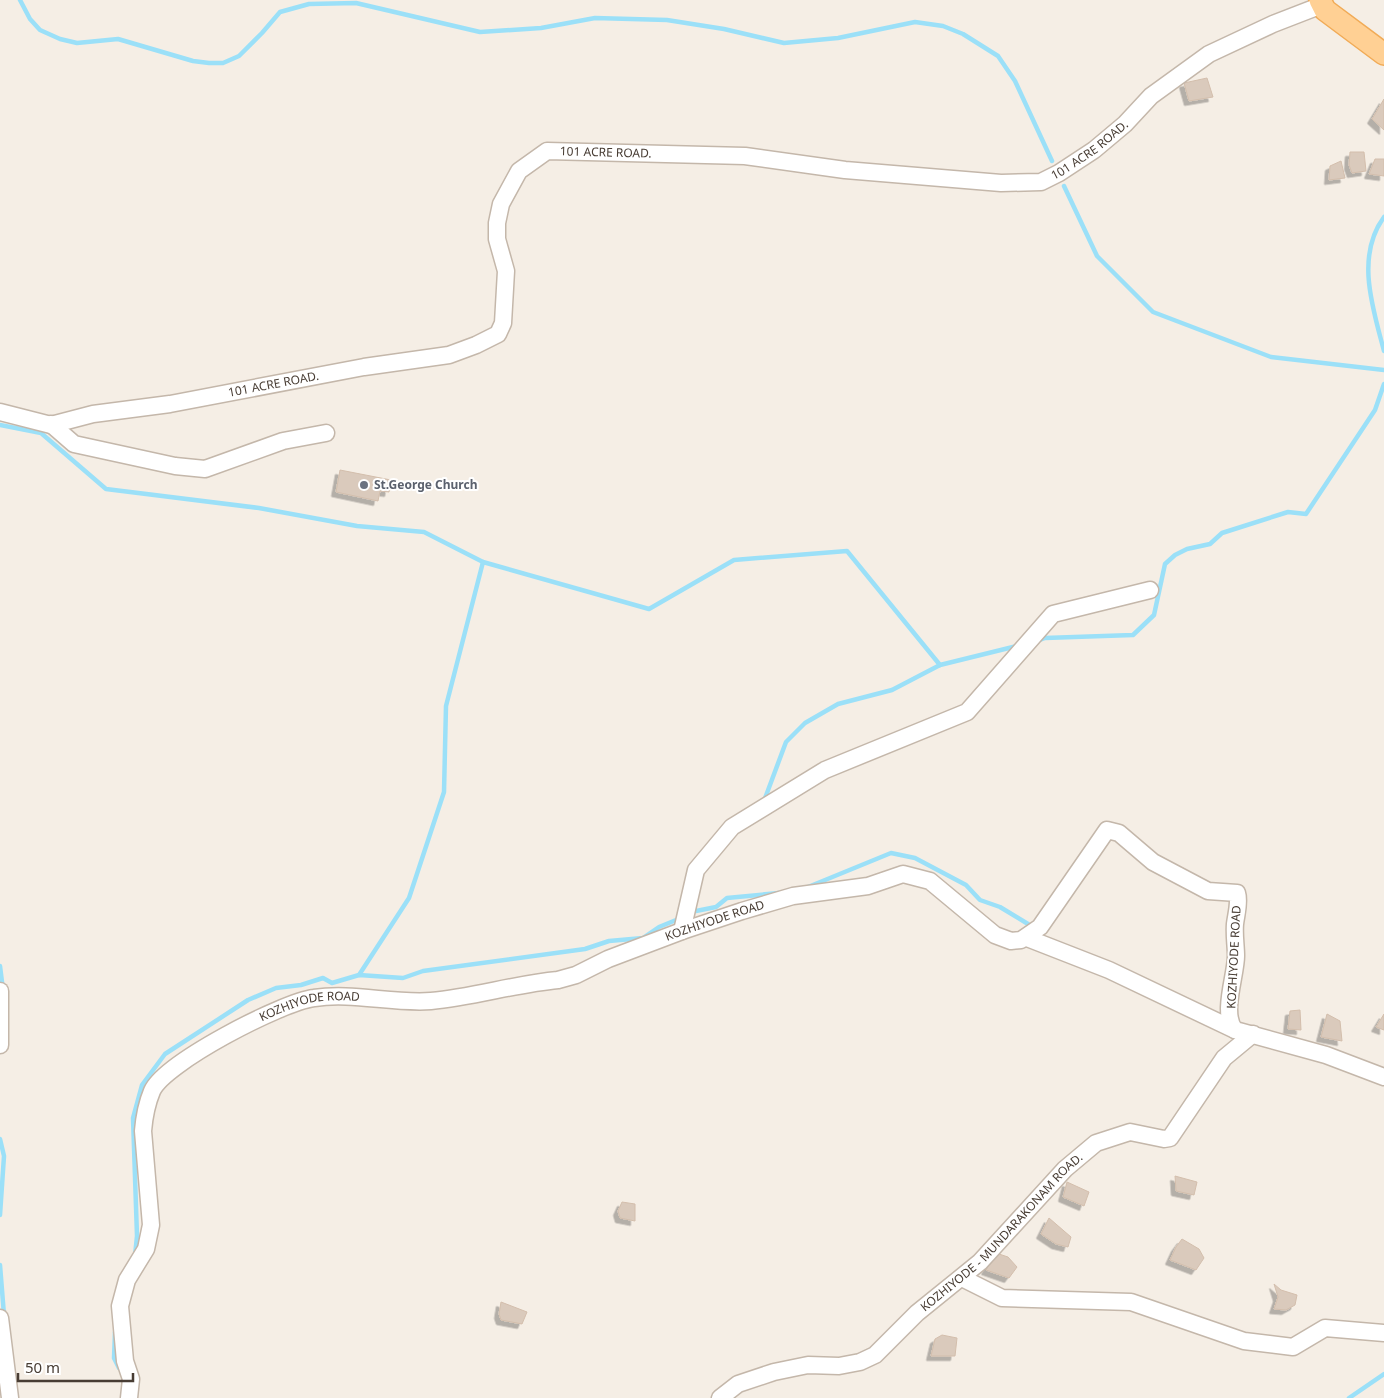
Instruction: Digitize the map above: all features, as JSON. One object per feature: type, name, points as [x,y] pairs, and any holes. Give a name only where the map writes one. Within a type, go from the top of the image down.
[{"type":"main road","points":[[1321,3],[1325,10],[1384,54]]},
{"type":"street","name":"101 ACRE ROAD.","points":[[0,412],[54,427],[93,414],[170,404],[364,367],[449,355],[498,334],[503,323],[506,299],[506,271],[498,239],[497,223],[502,204],[519,171],[547,151],[745,156],[845,170],[1001,183],[1042,182],[1059,174],[1094,150],[1125,124],[1150,96],[1209,54],[1321,3]]},
{"type":"street","points":[[54,427],[74,444],[175,466],[205,469],[282,441],[326,433]]},
{"type":"street","points":[[682,930],[696,870],[732,827],[825,770],[968,712],[1053,614],[1150,590]]},
{"type":"street","name":"KOZHIYODE ROAD","points":[[129,1398],[131,1379],[124,1361],[120,1306],[127,1280],[146,1249],[151,1225],[143,1131],[144,1118],[152,1090],[188,1058],[239,1028],[287,1005],[314,998],[356,998],[411,1002],[558,980],[576,975],[608,959],[682,930],[793,896],[868,886],[903,874],[930,881],[995,934],[1011,941],[1027,938],[1040,928],[1055,908],[1063,891],[1107,830],[1113,830],[1153,862],[1208,891],[1237,893],[1234,928],[1236,957],[1230,987],[1231,1025],[1235,1030]]},
{"type":"street","points":[[1027,938],[1109,970],[1235,1030],[1326,1054],[1384,1077]]},
{"type":"street","points":[[0,991],[0,1045]]},
{"type":"street","name":"KOZHIYODE - MUNDARAKONAM ROAD.","points":[[720,1398],[738,1384],[774,1372],[808,1365],[839,1366],[866,1360],[875,1355],[917,1313],[980,1262],[1066,1169],[1096,1143],[1130,1132],[1164,1139],[1170,1138],[1224,1058],[1253,1034]]},
{"type":"street","points":[[962,1278],[1002,1298],[1131,1302],[1244,1341],[1293,1347],[1325,1328],[1384,1332]]},
{"type":"street","points":[[0,1318],[10,1398]]},
{"type":"building","points":[[1207,78],[1213,97],[1189,101],[1184,83]]},
{"type":"building","points":[[1384,99],[1384,130],[1372,119]]},
{"type":"building","points":[[1350,152],[1364,152],[1366,171],[1352,173],[1349,165]]},
{"type":"building","points":[[1375,159],[1384,159],[1384,176],[1369,174]]},
{"type":"building","points":[[1341,161],[1345,178],[1329,180],[1330,166]]},
{"type":"building","name":"St.George Church","points":[[340,470],[391,480],[389,492],[380,491],[378,501],[336,492]]},
{"type":"building","points":[[1300,1010],[1301,1030],[1288,1029],[1290,1011]]},
{"type":"building","points":[[1327,1014],[1340,1021],[1342,1041],[1321,1037]]},
{"type":"building","points":[[1384,1014],[1384,1030],[1376,1027]]},
{"type":"building","points":[[1175,1176],[1197,1182],[1194,1195],[1176,1191]]},
{"type":"building","points":[[1067,1182],[1089,1192],[1084,1206],[1063,1197]]},
{"type":"building","points":[[622,1202],[635,1204],[635,1221],[620,1218],[618,1211]]},
{"type":"building","points":[[1049,1218],[1071,1237],[1068,1247],[1056,1244],[1041,1234]]},
{"type":"building","points":[[1182,1239],[1199,1249],[1204,1258],[1196,1270],[1170,1260]]},
{"type":"building","points":[[996,1253],[1008,1257],[1017,1267],[1009,1278],[986,1270]]},
{"type":"building","points":[[1274,1284],[1281,1290],[1297,1295],[1295,1305],[1286,1310],[1274,1309],[1278,1297]]},
{"type":"building","points":[[501,1302],[527,1312],[522,1324],[501,1320],[499,1314]]},
{"type":"building","points":[[942,1335],[957,1338],[955,1356],[931,1356],[935,1339]]},
{"type":"waterway","points":[[20,0],[30,19],[40,30],[60,39],[77,43],[118,39],[193,61],[209,63],[223,63],[239,56],[280,12],[309,4],[356,3],[480,32],[541,28],[595,18],[667,20],[724,29],[784,43],[838,38],[915,22],[943,26],[963,34],[998,56],[1015,81],[1052,161]]},
{"type":"waterway","points":[[1064,186],[1097,256],[1153,312],[1271,357],[1384,370]]},
{"type":"waterway","points":[[1384,217],[1375,232],[1370,248],[1368,265],[1375,318],[1384,351]]},
{"type":"waterway","points":[[1037,641],[1045,638],[1133,635],[1154,615],[1165,564],[1175,555],[1187,549],[1210,544],[1222,533],[1288,512],[1306,514],[1375,410],[1384,384]]},
{"type":"waterway","points":[[0,425],[41,433],[106,489],[259,508],[357,526],[424,532],[483,562]]},
{"type":"waterway","points":[[359,975],[409,898],[444,792],[446,706],[483,562],[649,609],[734,560],[847,551],[940,665]]},
{"type":"waterway","points":[[764,801],[786,742],[805,723],[838,704],[892,690],[940,665],[1017,646]]},
{"type":"waterway","points":[[808,887],[891,853],[915,858],[966,885],[980,900],[1000,907],[1028,924]]},
{"type":"waterway","points":[[696,911],[716,907],[727,898],[779,893]]},
{"type":"waterway","points":[[135,1256],[137,1236],[133,1118],[142,1085],[165,1054],[248,1000],[276,988],[301,985],[323,978],[332,983],[359,975],[403,978],[423,971],[585,949],[609,941],[643,938],[659,927],[681,918]]},
{"type":"waterway","points":[[0,966],[3,990]]},
{"type":"waterway","points":[[0,1139],[4,1156],[0,1215]]},
{"type":"waterway","points":[[0,1265],[4,1315]]},
{"type":"waterway","points":[[115,1332],[114,1358],[119,1368]]},
{"type":"waterway","points":[[1349,1398],[1384,1374]]},
{"type":"place","name":"St.George Church","points":[[364,485]]}]
